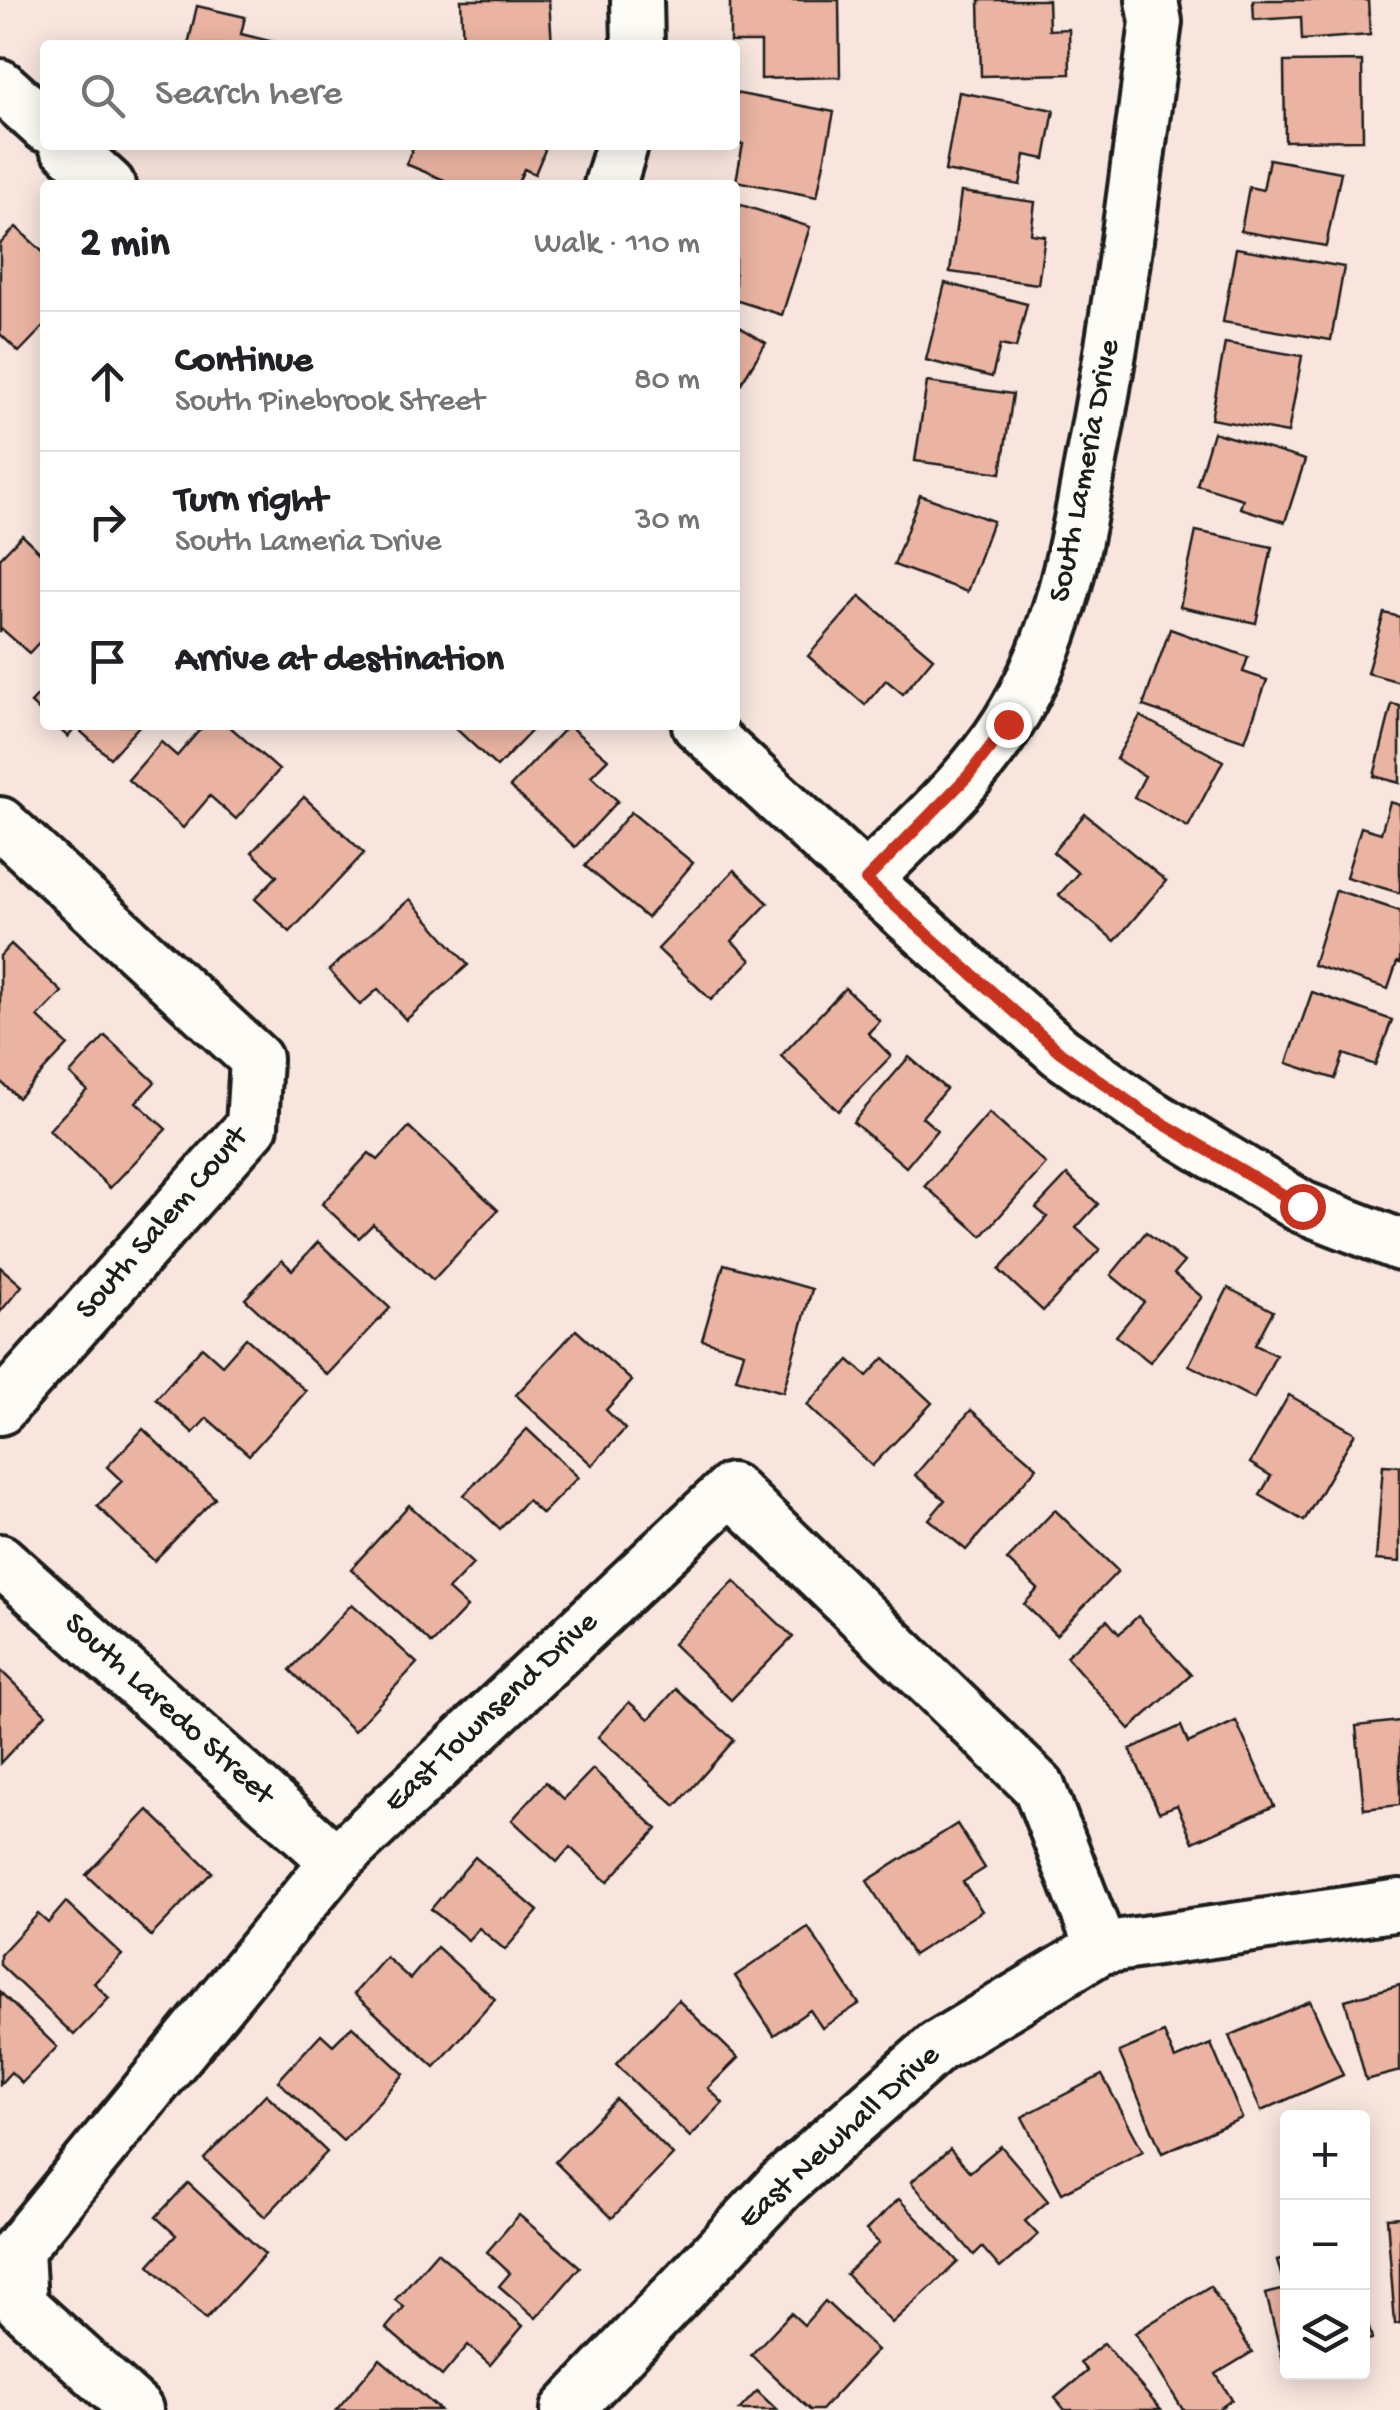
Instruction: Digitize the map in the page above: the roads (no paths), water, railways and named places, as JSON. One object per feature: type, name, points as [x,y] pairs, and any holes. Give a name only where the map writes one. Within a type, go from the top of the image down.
[{"type":"street","points":[[638,0],[638,40]]},
{"type":"street","name":"South Lameria Drive","points":[[866,880],[968,776],[1008,724],[1037,668],[1066,592],[1111,352],[1156,22],[1152,0]]},
{"type":"street","points":[[0,86],[40,122]]},
{"type":"street","points":[[71,150],[104,180]]},
{"type":"street","points":[[612,180],[620,150]]},
{"type":"street","points":[[703,730],[1060,1052],[1142,1111],[1302,1206],[1400,1245]]},
{"type":"street","name":"South Salem Court","points":[[0,824],[256,1059],[252,1126],[0,1409]]},
{"type":"street","name":"East Townsend Drive","points":[[138,2410],[21,2305],[18,2249],[336,1860],[731,1488],[1039,1787],[1101,1948]]},
{"type":"street","name":"South Laredo Street","points":[[0,1560],[336,1860]]},
{"type":"street","name":"East Newhall Drive","points":[[567,2410],[780,2185],[936,2048],[1101,1948],[1400,1906]]}]
